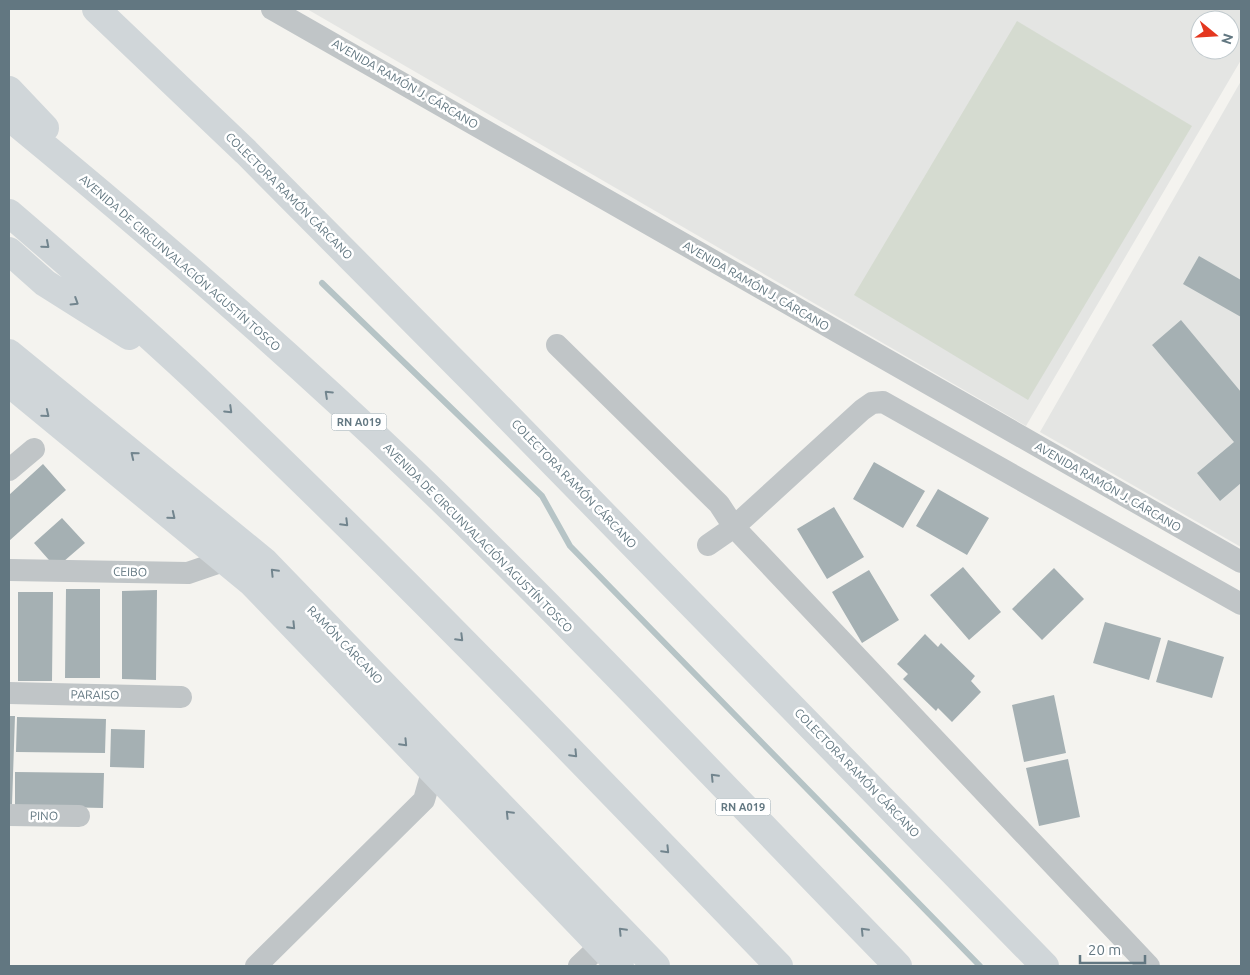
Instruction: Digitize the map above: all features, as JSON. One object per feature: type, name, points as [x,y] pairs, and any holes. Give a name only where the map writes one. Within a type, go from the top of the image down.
[{"type":"main road","name":"COLECTORA RAMÓN CÁRCANO","points":[[96,9],[253,159],[454,361],[1045,966]]},
{"type":"main road","points":[[9,90],[119,208]]},
{"type":"main road","name":"AVENIDA DE CIRCUNVALACIÓN AGUSTÍN TOSCO","points":[[9,117],[220,295],[412,472],[588,648],[898,966]]},
{"type":"main road","points":[[9,213],[90,283],[300,478],[444,622],[780,966]]},
{"type":"main road","points":[[9,251],[45,283],[193,377]]},
{"type":"main road","name":"RAMÓN CÁRCANO","points":[[9,354],[233,551]]},
{"type":"main road","name":"RAMÓN CÁRCANO","points":[[9,383],[233,551],[264,561],[600,946],[620,966]]},
{"type":"main road","name":"RAMÓN CÁRCANO","points":[[451,773],[656,966]]},
{"type":"street","name":"AVENIDA RAMÓN J. CÁRCANO","points":[[272,9],[1241,562]]},
{"type":"street","points":[[557,345],[718,504],[734,527],[1149,966]]},
{"type":"street","points":[[708,545],[734,527],[862,410],[872,403],[883,402],[1241,604]]},
{"type":"street","points":[[9,470],[34,448]]},
{"type":"street","name":"CEIBO","points":[[9,570],[188,573],[233,551]]},
{"type":"street","name":"PARAISO","points":[[9,693],[181,696]]},
{"type":"street","points":[[256,966],[451,773]]},
{"type":"street","name":"PINO","points":[[9,815],[79,816]]},
{"type":"street","points":[[580,966],[600,946]]},
{"type":"shaded area","points":[[307,9],[1241,9],[1241,60],[1026,426]]},
{"type":"shaded area","points":[[1017,21],[1192,126],[1028,400],[854,295]]},
{"type":"shaded area","points":[[1241,81],[1241,547],[1040,432]]},
{"type":"building","points":[[1199,256],[1241,280],[1241,317],[1183,284]]},
{"type":"building","points":[[1181,320],[1241,392],[1241,483],[1220,501],[1197,473],[1234,442],[1152,345]]},
{"type":"building","points":[[874,462],[925,491],[903,528],[853,499]]},
{"type":"building","points":[[43,464],[66,490],[9,541],[9,495]]},
{"type":"building","points":[[938,489],[989,518],[967,555],[916,526]]},
{"type":"building","points":[[834,507],[864,557],[827,579],[797,529]]},
{"type":"building","points":[[62,518],[85,543],[56,568],[34,543]]},
{"type":"building","points":[[963,567],[1001,612],[969,640],[930,595]]},
{"type":"building","points":[[1054,568],[1084,599],[1042,640],[1012,609]]},
{"type":"building","points":[[869,570],[899,620],[862,643],[832,592]]},
{"type":"building","points":[[66,589],[100,589],[100,678],[65,678]]},
{"type":"building","points":[[157,590],[156,680],[122,679],[122,591]]},
{"type":"building","points":[[18,592],[53,592],[52,681],[18,681]]},
{"type":"building","points":[[1105,622],[1161,638],[1149,680],[1093,663]]},
{"type":"building","points":[[925,634],[938,647],[941,643],[975,676],[971,681],[981,692],[952,722],[938,708],[936,711],[903,679],[908,674],[897,664]]},
{"type":"building","points":[[1168,640],[1224,657],[1212,698],[1156,682]]},
{"type":"building","points":[[1054,695],[1066,753],[1024,762],[1012,705]]},
{"type":"building","points":[[9,716],[15,716],[12,805],[9,805]]},
{"type":"building","points":[[17,717],[106,719],[105,753],[16,752]]},
{"type":"building","points":[[111,729],[145,730],[144,768],[110,767]]},
{"type":"building","points":[[1068,759],[1080,817],[1039,826],[1026,768]]},
{"type":"building","points":[[15,772],[104,773],[103,808],[15,806]]},
{"type":"waterway","points":[[322,283],[542,496],[570,546],[980,966]]}]
